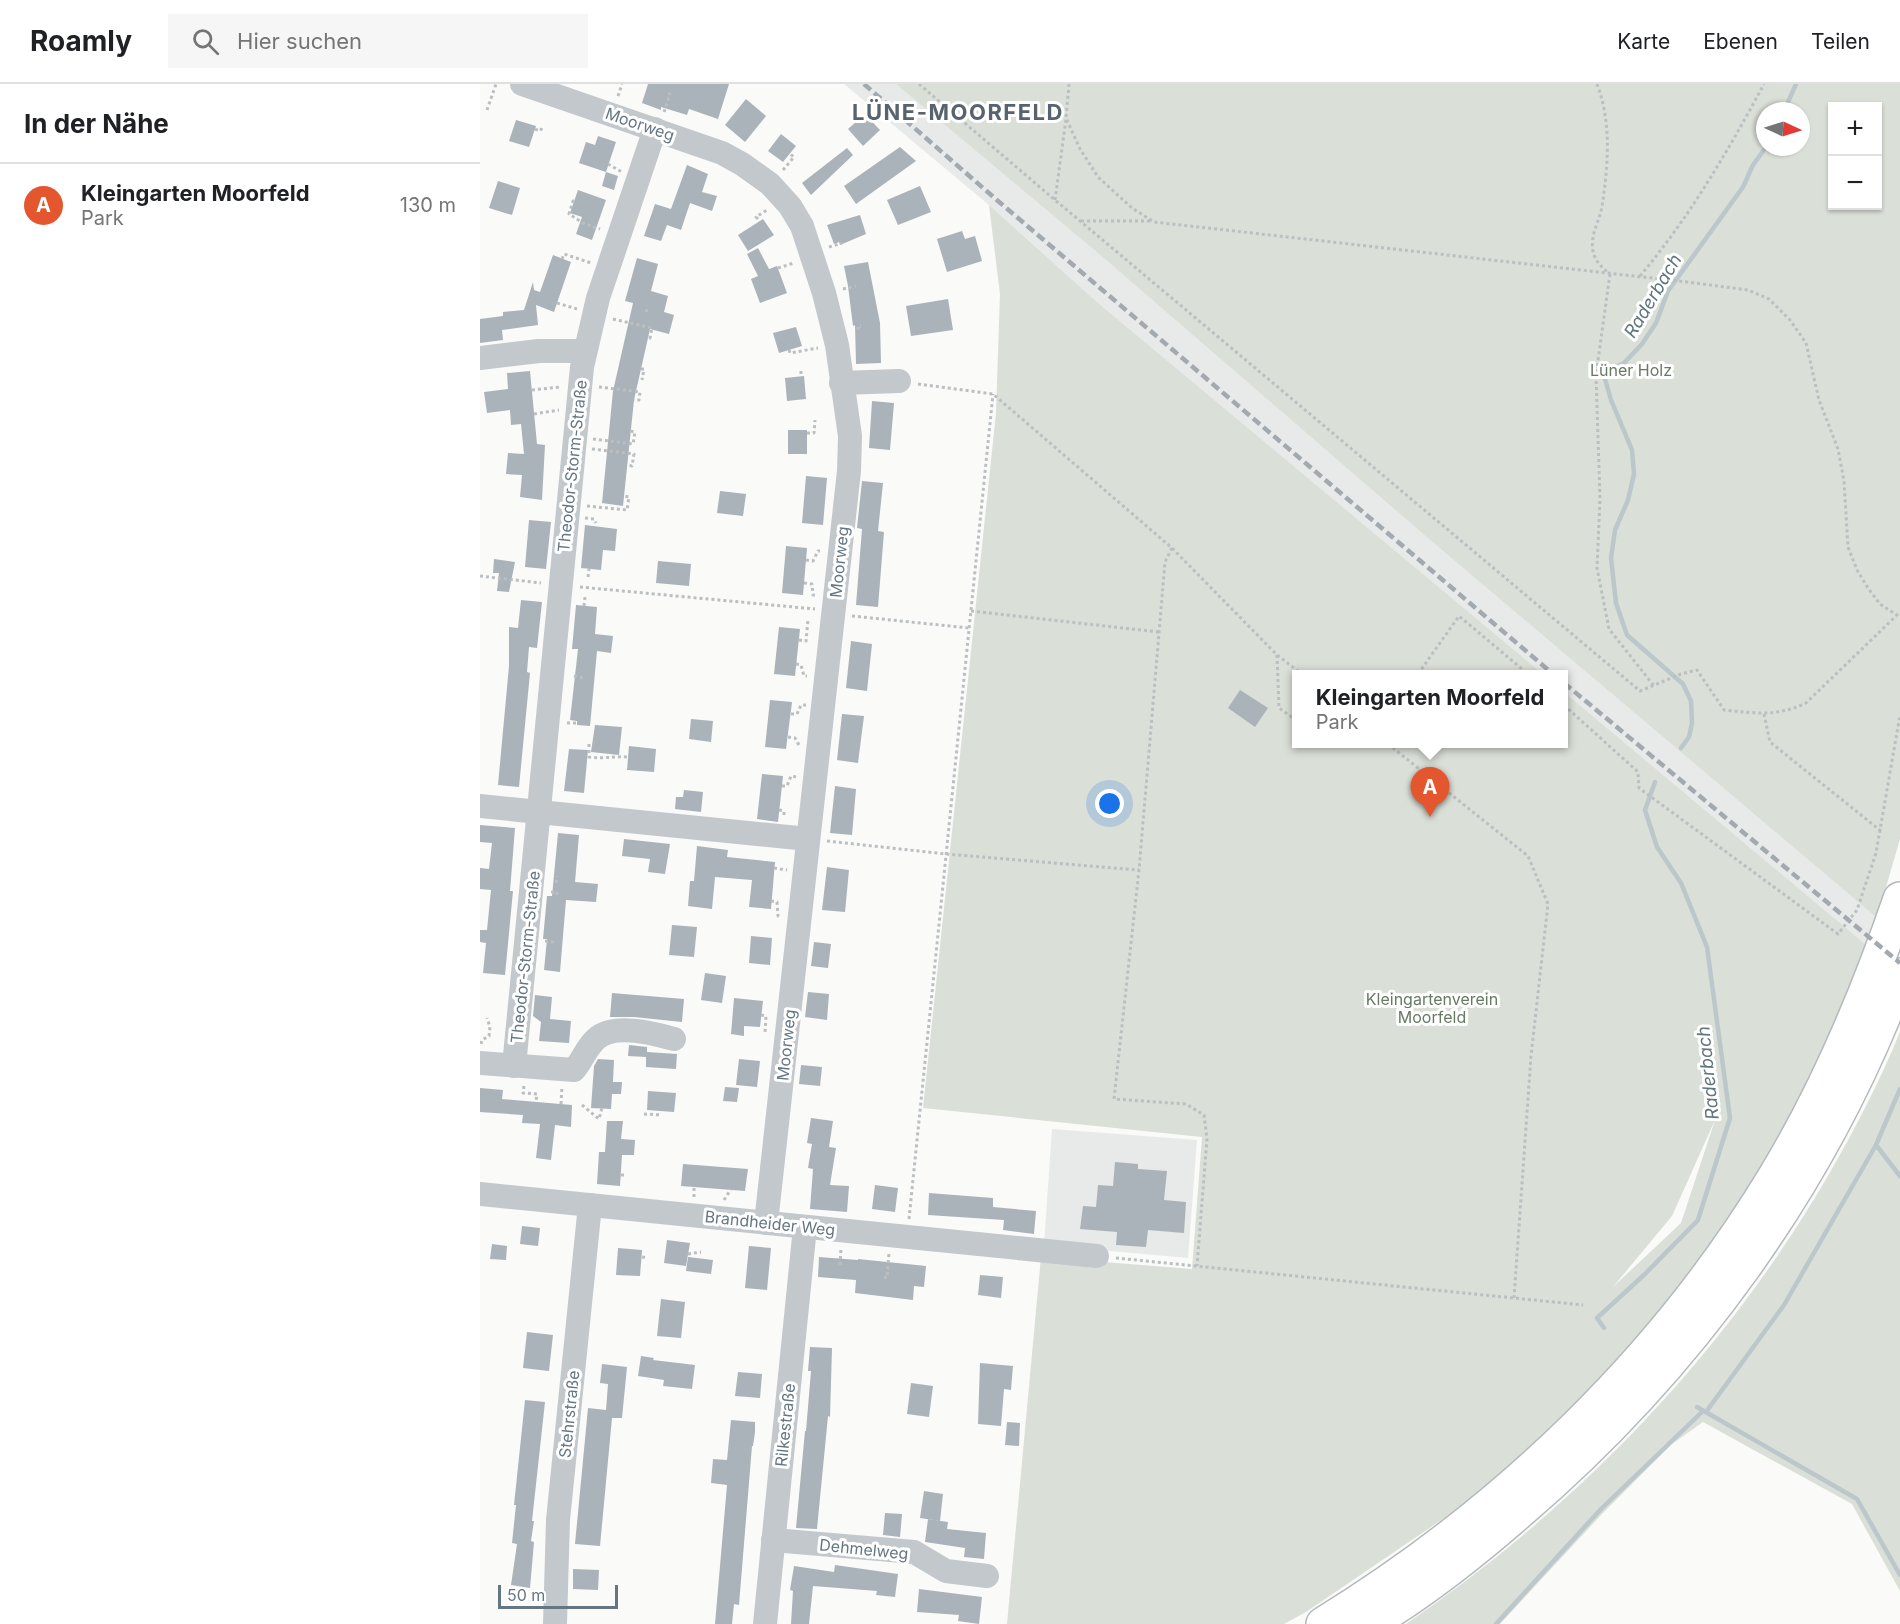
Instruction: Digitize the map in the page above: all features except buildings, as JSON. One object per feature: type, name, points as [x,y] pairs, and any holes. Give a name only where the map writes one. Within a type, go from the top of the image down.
[{"type":"highway","points":[[1323,1624],[1363,1600],[1489,1507],[1613,1389],[1703,1284],[1776,1175],[1815,1104],[1852,1025],[1900,899]]},
{"type":"highway","points":[[1369,1624],[1449,1569],[1541,1494],[1631,1406],[1695,1332],[1749,1260],[1804,1175],[1858,1074],[1877,1034],[1900,975]]},
{"type":"street","name":"Moorweg","points":[[522,84],[722,153],[757,174],[785,199],[802,226],[837,345],[850,436],[849,459],[766,1223]]},
{"type":"street","name":"Theodor-Storm-Straße","points":[[514,1066],[574,442],[585,351],[608,268],[655,129]]},
{"type":"street","points":[[480,358],[539,351],[585,351]]},
{"type":"street","points":[[841,383],[898,381]]},
{"type":"street","points":[[480,806],[808,839]]},
{"type":"street","points":[[480,1063],[574,1071],[594,1041],[602,1034],[613,1030],[657,1034],[674,1039]]},
{"type":"street","name":"Brandheider Weg","points":[[480,1194],[1097,1256]]},
{"type":"street","name":"Stehrstraße","points":[[555,1624],[558,1520],[590,1205]]},
{"type":"street","name":"Rilkestraße","points":[[765,1624],[805,1227]]},
{"type":"street","name":"Dehmelweg","points":[[773,1540],[914,1552],[946,1571],[987,1576]]},
{"type":"path","points":[[488,110],[496,84]]},
{"type":"path","points":[[919,84],[1055,200],[1080,221],[1640,690],[1697,670],[1724,710],[1764,714],[1790,711],[1806,703],[1898,617],[1880,604],[1857,570],[1848,547],[1844,481],[1838,449],[1819,400],[1806,344],[1790,320],[1770,299],[1748,290],[1687,282],[1154,222],[1080,221]]},
{"type":"path","points":[[1055,200],[1069,84]]},
{"type":"path","points":[[1597,84],[1609,136],[1602,209],[1593,236],[1593,253],[1600,267],[1610,274]]},
{"type":"path","points":[[1639,277],[1662,249],[1730,147],[1764,84]]},
{"type":"path","points":[[1066,118],[1080,149],[1098,177],[1132,208],[1154,222]]},
{"type":"path","points":[[536,131],[537,128],[543,130]]},
{"type":"path","points":[[574,201],[568,214],[583,223],[619,236]]},
{"type":"path","points":[[583,223],[585,218]]},
{"type":"path","points":[[562,259],[564,254],[608,268]]},
{"type":"path","points":[[1610,274],[1596,375],[1600,499],[1597,568],[1609,629],[1654,686]]},
{"type":"path","points":[[594,315],[652,328],[650,338],[648,338]]},
{"type":"path","points":[[789,350],[790,353],[837,345]]},
{"type":"path","points":[[641,369],[644,369],[642,380]]},
{"type":"path","points":[[801,371],[801,376]]},
{"type":"path","points":[[898,381],[993,394],[1172,548],[1277,655],[1296,670]]},
{"type":"path","points":[[532,390],[579,396],[640,392],[639,400],[634,400]]},
{"type":"path","points":[[884,1277],[887,1278],[899,1236],[946,854],[993,394]]},
{"type":"path","points":[[534,414],[579,396]]},
{"type":"path","points":[[807,433],[814,432],[815,420]]},
{"type":"path","points":[[574,442],[633,444],[635,432],[630,431]]},
{"type":"path","points":[[574,442],[633,454],[632,466],[628,465]]},
{"type":"path","points":[[568,504],[627,510],[629,497],[624,496]]},
{"type":"path","points":[[1172,548],[1165,562],[1139,870],[1114,1099],[1186,1104],[1204,1115],[1208,1139],[1197,1266]]},
{"type":"path","points":[[588,577],[589,569]]},
{"type":"path","points":[[480,576],[969,628]]},
{"type":"path","points":[[584,606],[585,597]]},
{"type":"path","points":[[970,612],[1159,632]]},
{"type":"path","points":[[1421,670],[1459,616],[1522,670]]},
{"type":"path","points":[[799,640],[806,641],[808,621]]},
{"type":"path","points":[[1277,655],[1279,708],[1292,717]]},
{"type":"path","points":[[574,676],[584,678]]},
{"type":"path","points":[[1568,709],[1638,772],[1639,788],[1838,934],[1857,910],[1881,831],[1900,715]]},
{"type":"path","points":[[1764,714],[1770,742],[1881,831]]},
{"type":"path","points":[[589,744],[589,757],[610,759],[617,756],[628,757]]},
{"type":"path","points":[[1393,748],[1528,856],[1548,904],[1532,1056],[1514,1298]]},
{"type":"path","points":[[808,839],[946,854],[1139,870]]},
{"type":"path","points":[[556,883],[557,876]]},
{"type":"path","points":[[761,1015],[766,1016],[765,1033]]},
{"type":"path","points":[[480,1063],[482,1040],[489,1036],[490,1027],[487,1018]]},
{"type":"path","points":[[582,1105],[599,1119],[602,1108]]},
{"type":"path","points":[[644,1114],[662,1115]]},
{"type":"path","points":[[621,1174],[627,1175]]},
{"type":"path","points":[[688,1254],[701,1252]]},
{"type":"path","points":[[1097,1256],[1583,1305]]},
{"type":"path","points":[[642,1257],[647,1258]]},
{"type":"shaded area","points":[[844,84],[896,84],[1099,254],[1430,540],[1877,918],[1870,948],[1568,695],[1568,670],[1538,670],[1097,302],[989,205]]},
{"type":"shaded area","points":[[1052,1129],[1197,1140],[1188,1258],[1044,1245]]},
{"type":"green space","name":"Lüner Holz","points":[[896,84],[1900,84],[1900,839],[1877,918],[1430,540],[1099,254]]},
{"type":"green space","name":"Kleingartenverein Moorfeld","points":[[989,205],[1097,302],[1538,670],[1292,670],[1292,748],[1568,748],[1568,695],[1870,948],[1819,1077],[1715,1255],[1574,1414],[1459,1508],[1306,1612],[1284,1624],[1007,1624],[1041,1257],[1192,1269],[1202,1137],[923,1108],[996,413],[1000,294]],"holes":[[[1715,1120],[1681,1223],[1613,1287],[1672,1216]]]},
{"type":"green space","points":[[1900,1032],[1900,1591],[1852,1504],[1703,1422],[1672,1444],[1602,1514],[1500,1624],[1406,1624],[1530,1529],[1588,1477],[1643,1423],[1694,1365],[1743,1304],[1788,1240],[1829,1174],[1867,1104]]},
{"type":"waterway","name":"Raderbach","points":[[1788,102],[1796,84]]},
{"type":"waterway","name":"Raderbach","points":[[1681,748],[1689,737],[1692,723],[1691,701],[1683,684],[1627,635],[1616,603],[1611,558],[1615,530],[1628,500],[1634,474],[1632,450],[1611,400],[1605,379],[1609,370],[1624,363],[1642,344],[1656,323],[1668,291],[1743,187],[1760,156]]},
{"type":"waterway","name":"Raderbach","points":[[1604,1328],[1597,1318],[1645,1274],[1698,1220],[1730,1118],[1707,947],[1681,883],[1657,847],[1645,810],[1655,782]]},
{"type":"waterway","points":[[1876,1145],[1900,1089]]},
{"type":"waterway","points":[[1706,1412],[1784,1305],[1876,1145],[1900,1176]]},
{"type":"waterway","name":"Raderbach","points":[[1697,1407],[1857,1499],[1900,1575]]},
{"type":"waterway","points":[[1496,1624],[1601,1509],[1703,1411]]},
{"type":"railway","points":[[864,84],[1548,670]]},
{"type":"railway","points":[[1568,686],[1900,963]]},
{"type":"place","name":"Kleingarten Moorfeld","points":[[1430,817]]},
{"type":"district","name":"LÜNE-MOORFELD","points":[[958,112]]}]
